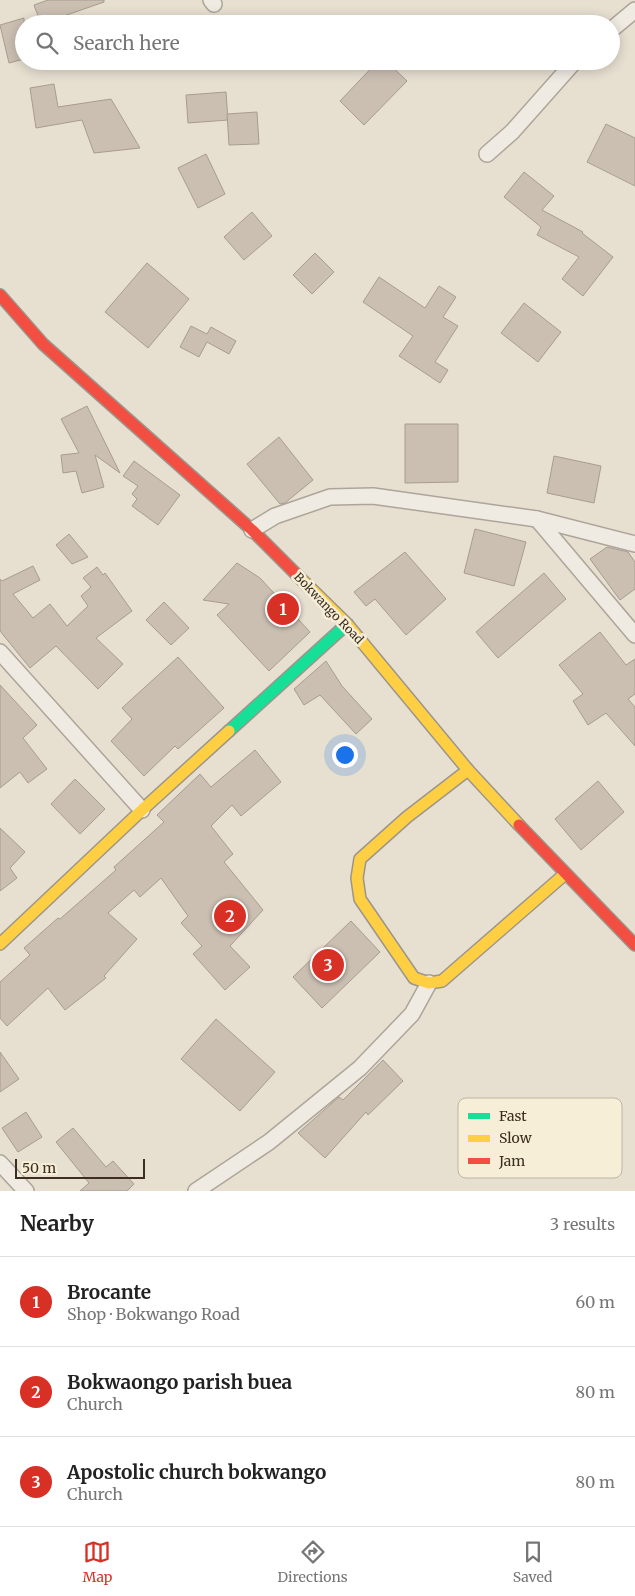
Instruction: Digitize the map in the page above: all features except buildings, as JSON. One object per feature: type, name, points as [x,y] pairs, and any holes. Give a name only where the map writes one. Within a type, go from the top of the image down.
[{"type":"street","points":[[620,22],[635,10]]},
{"type":"street","points":[[487,154],[512,132],[567,70]]},
{"type":"street","name":"Bokwango Road","points":[[0,295],[42,344],[252,530],[347,624],[468,770],[565,874],[635,945]]},
{"type":"street","points":[[252,530],[275,516],[330,497],[373,496],[537,520],[635,544]]},
{"type":"street","points":[[537,520],[635,635]]},
{"type":"street","points":[[0,944],[142,810],[347,624]]},
{"type":"street","points":[[3,662],[142,810]]},
{"type":"street","points":[[468,770],[407,817],[360,859],[357,878],[360,899],[414,978],[429,983],[442,981],[565,874]]},
{"type":"street","points":[[196,1191],[269,1142],[360,1068],[412,1014],[429,983]]},
{"type":"street","points":[[0,1163],[26,1191]]},
{"type":"traffic: fast","points":[[229,731],[347,624]]},
{"type":"traffic: slow","points":[[300,578],[347,624],[468,770],[519,825]]},
{"type":"traffic: slow","points":[[0,944],[229,731]]},
{"type":"traffic: slow","points":[[468,770],[407,817],[360,859],[357,878],[360,899],[414,978],[429,983],[442,981],[565,874]]},
{"type":"traffic: jam","points":[[0,295],[43,344],[252,530],[300,578]]},
{"type":"traffic: jam","points":[[519,825],[635,945]]},
{"type":"place","name":"Brocante","points":[[283,609]]},
{"type":"place","name":"Bokwaongo parish buea","points":[[230,916]]},
{"type":"place","name":"Apostolic church bokwango","points":[[328,965]]}]
